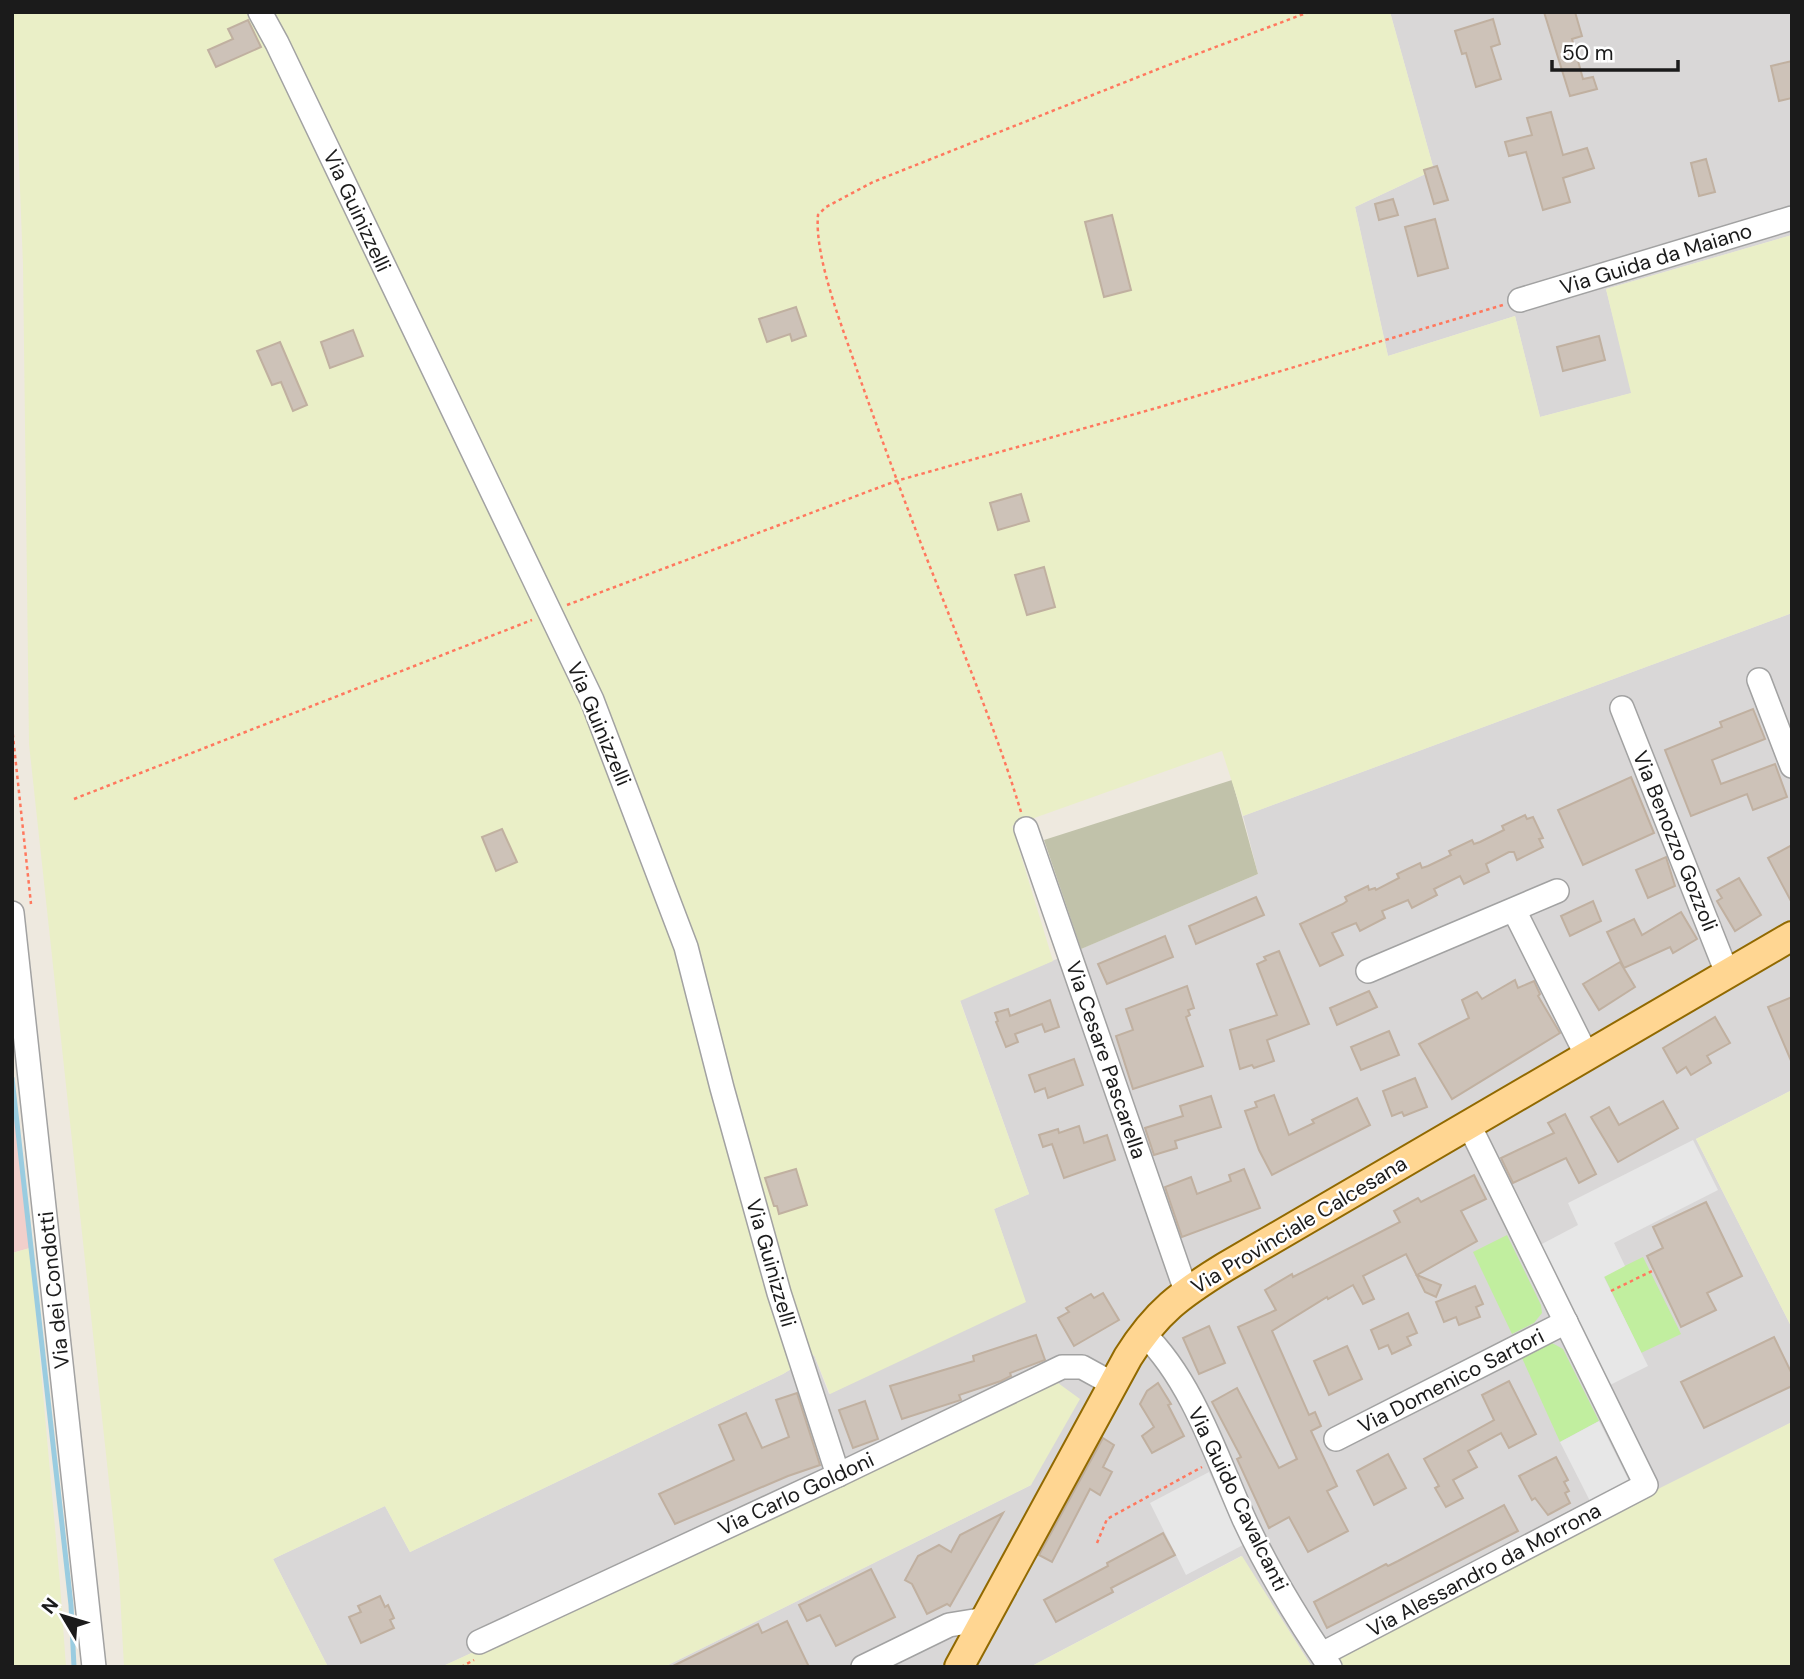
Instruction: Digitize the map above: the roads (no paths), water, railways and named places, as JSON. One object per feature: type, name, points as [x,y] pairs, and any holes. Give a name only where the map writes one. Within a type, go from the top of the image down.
[{"type":"main road","name":"Via Provinciale Calcesana","points":[[959,1667],[1113,1384],[1143,1333],[1165,1309],[1186,1291],[1586,1054],[1792,936]]},
{"type":"street","name":"Via Guinizzelli","points":[[260,12],[592,700],[686,947],[779,1293],[838,1475]]},
{"type":"street","name":"Via Guida da Maiano","points":[[1520,300],[1792,218]]},
{"type":"street","points":[[1759,680],[1792,766]]},
{"type":"street","name":"Via Benozzo Gozzoli","points":[[1622,709],[1727,973]]},
{"type":"street","name":"Via Cesare Pascarella","points":[[1026,829],[1186,1291]]},
{"type":"street","points":[[1368,971],[1558,891]]},
{"type":"street","points":[[1514,910],[1586,1054]]},
{"type":"street","name":"Via dei Condotti","points":[[12,913],[94,1667]]},
{"type":"street","name":"Via Domenico Sartori","points":[[1469,1125],[1646,1485]]},
{"type":"street","name":"Via Domenico Sartori","points":[[1336,1439],[1566,1322]]},
{"type":"street","name":"Via Guido Cavalcanti","points":[[1143,1333],[1170,1365],[1218,1458],[1260,1552],[1326,1661]]},
{"type":"street","name":"Via Carlo Goldoni","points":[[479,1642],[838,1475],[1062,1367],[1082,1367],[1113,1384]]},
{"type":"street","name":"Via Alessandro da Morrona","points":[[1326,1661],[1646,1485]]},
{"type":"street","points":[[863,1667],[949,1625],[986,1619]]},
{"type":"waterway","points":[[12,1078],[71,1605],[74,1667]]}]
